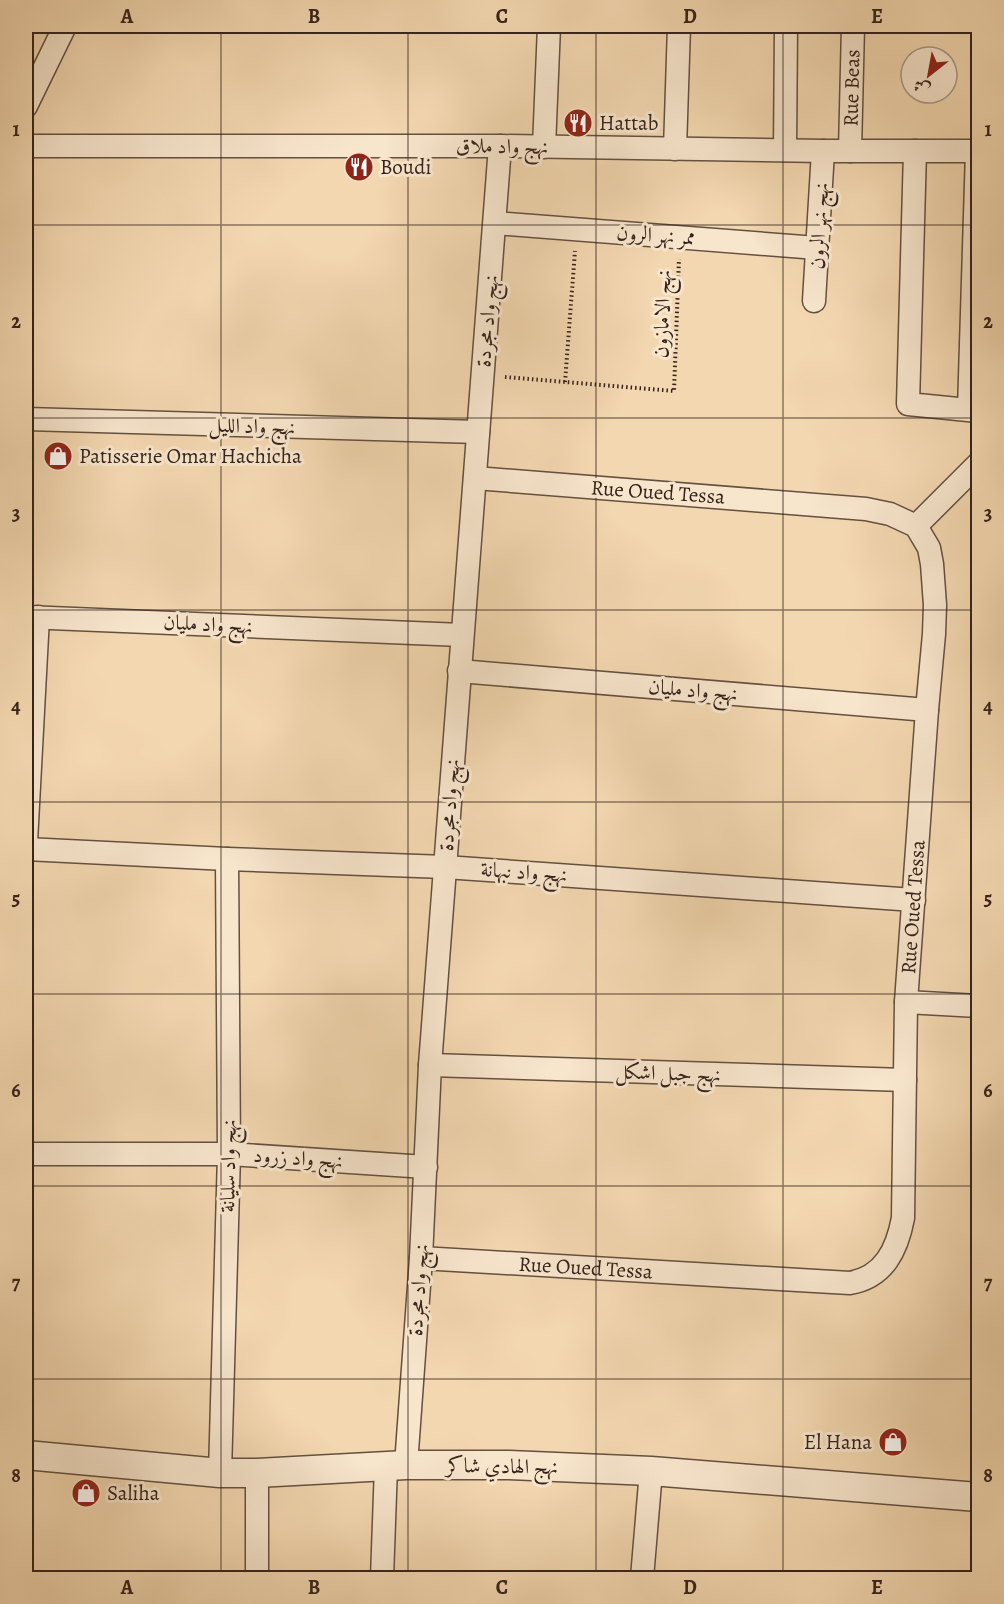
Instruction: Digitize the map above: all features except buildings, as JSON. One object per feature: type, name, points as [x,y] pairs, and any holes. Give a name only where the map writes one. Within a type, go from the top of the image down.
[{"type":"street","points":[[26,106],[65,26]]},
{"type":"street","points":[[544,147],[549,26]]},
{"type":"street","points":[[675,148],[679,26]]},
{"type":"street","points":[[785,150],[786,26]]},
{"type":"street","name":"Rue Beas","points":[[850,151],[854,26]]},
{"type":"street","name":"نهج واد ملاق","points":[[26,146],[500,146],[978,151]]},
{"type":"street","name":"نهج واد مجردة","points":[[382,1578],[421,1258],[430,1065],[500,146]]},
{"type":"street","name":"نهج نهر الرون","points":[[814,300],[823,151]]},
{"type":"street","points":[[915,151],[908,404],[974,410],[978,151]]},
{"type":"street","name":"ممر نهر الرون","points":[[495,223],[817,248]]},
{"type":"street","name":"نهج واد الليل","points":[[26,419],[478,432]]},
{"type":"street","points":[[916,526],[978,464]]},
{"type":"street","name":"Rue Oued Tessa","points":[[421,1258],[838,1282],[861,1281],[871,1277],[892,1254],[903,1218],[906,1002],[934,634],[934,582],[929,548],[916,526],[890,514],[866,509],[475,478]]},
{"type":"street","points":[[26,842],[32,617]]},
{"type":"street","name":"نهج واد مليان","points":[[32,617],[462,635]]},
{"type":"street","name":"نهج واد مليان","points":[[459,671],[927,710]]},
{"type":"street","name":"نهج واد نبهانة","points":[[26,849],[445,867],[914,900]]},
{"type":"street","name":"نهج واد سليانة","points":[[220,1473],[229,1154],[227,859]]},
{"type":"street","points":[[906,1002],[978,1006]]},
{"type":"street","name":"نهج جبل اشكل","points":[[430,1065],[905,1080]]},
{"type":"street","name":"نهج واد زرود","points":[[26,1154],[229,1154],[426,1167]]},
{"type":"street","name":"نهج الهادي شاكر","points":[[26,1455],[220,1473],[396,1466],[509,1465],[651,1472],[978,1497]]},
{"type":"street","points":[[642,1578],[651,1472]]},
{"type":"street","points":[[257,1473],[257,1578]]},
{"type":"path","points":[[483,375],[565,382],[577,229]]},
{"type":"path","name":"نهج الامازون","points":[[565,382],[674,391],[680,237]]},
{"type":"place","name":"Hattab","points":[[578,123]]},
{"type":"place","name":"Boudi","points":[[359,167]]},
{"type":"place","name":"Patisserie Omar Hachicha","points":[[58,456]]},
{"type":"place","name":"El Hana","points":[[893,1442]]},
{"type":"place","name":"Saliha","points":[[86,1493]]}]
